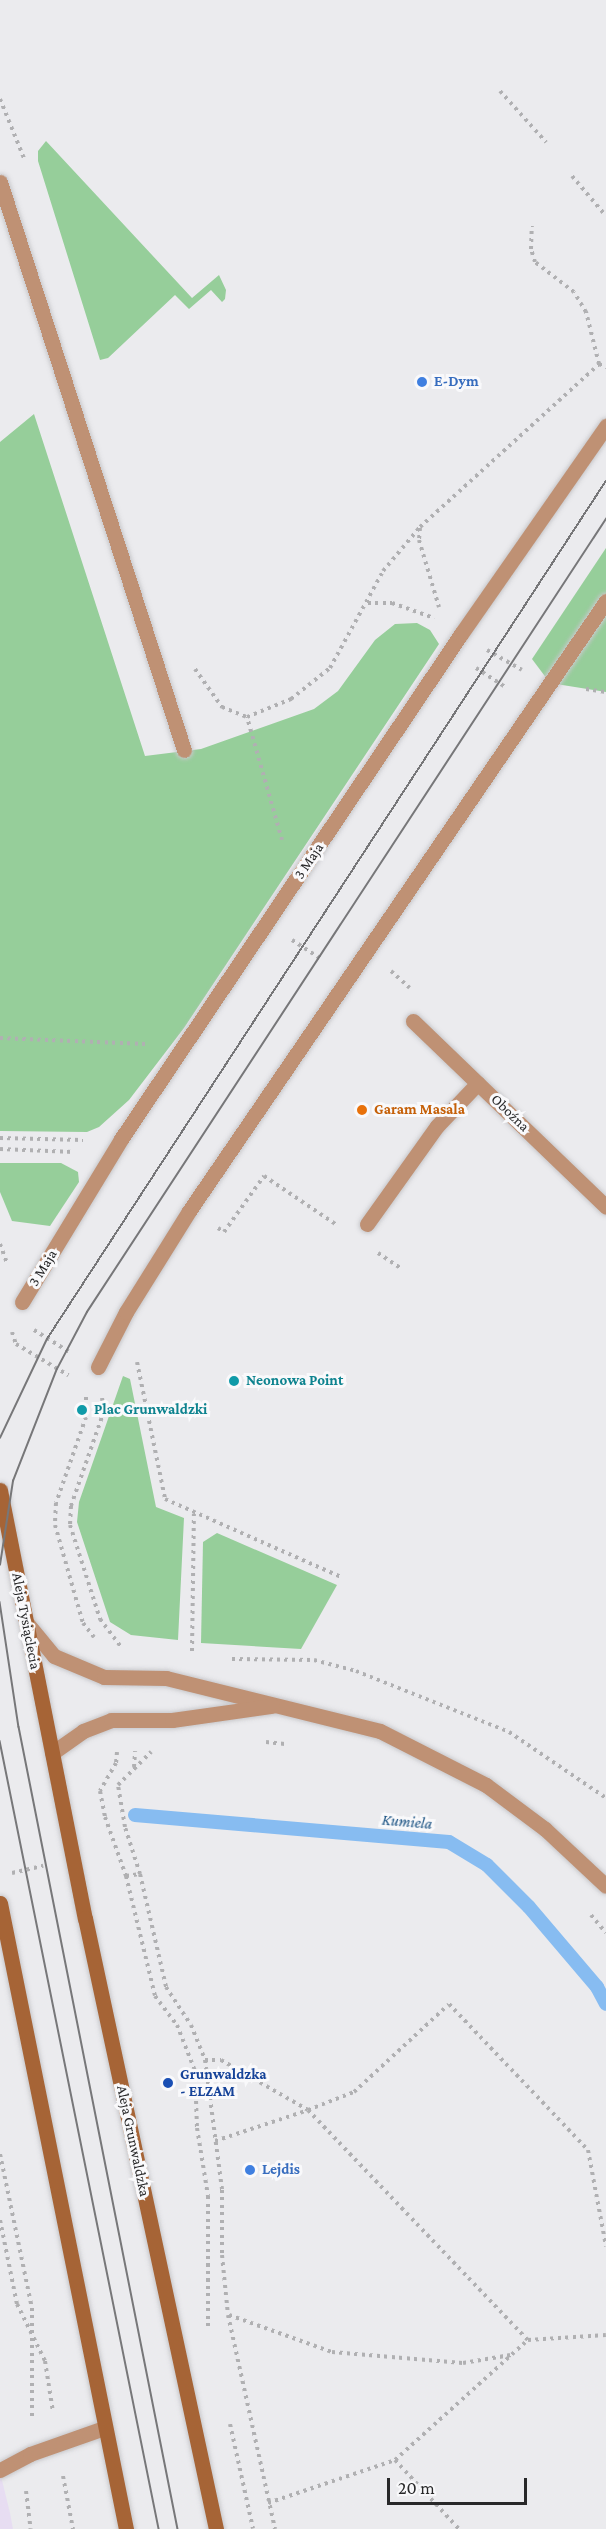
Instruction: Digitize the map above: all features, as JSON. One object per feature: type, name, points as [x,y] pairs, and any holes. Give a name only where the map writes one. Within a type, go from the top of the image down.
[{"type":"main road","name":"Aleja Tysiąclecia","points":[[0,1490],[52,1753]]},
{"type":"main road","name":"Aleja Grunwaldzka","points":[[52,1753],[216,2529]]},
{"type":"main road","points":[[0,1903],[126,2529]]},
{"type":"street","points":[[0,182],[184,750]]},
{"type":"street","name":"3 Maja","points":[[22,1302],[114,1152],[295,880],[606,426]]},
{"type":"street","points":[[98,1367],[126,1312],[189,1210],[606,601]]},
{"type":"street","name":"Oboźna","points":[[413,1021],[606,1207]]},
{"type":"street","points":[[367,1224],[437,1126],[478,1083]]},
{"type":"street","points":[[26,1622],[54,1656],[104,1677],[166,1678],[281,1704],[380,1731],[486,1785],[545,1829],[606,1886]]},
{"type":"street","points":[[52,1753],[83,1731],[111,1720],[172,1720],[281,1704]]},
{"type":"street","points":[[0,2470],[30,2454],[104,2428]]},
{"type":"path","points":[[500,91],[546,142]]},
{"type":"path","points":[[572,176],[606,216]]},
{"type":"path","points":[[532,226],[531,249],[535,262],[574,292],[586,312],[599,364]]},
{"type":"path","points":[[599,364],[606,367]]},
{"type":"path","points":[[295,880],[248,717],[291,699],[330,668],[368,603],[383,571],[420,527],[599,364]]},
{"type":"path","points":[[420,527],[419,540],[441,612]]},
{"type":"path","points":[[368,603],[416,609],[444,622]]},
{"type":"path","points":[[266,924],[348,978]]},
{"type":"path","points":[[0,1038],[140,1045],[191,1036]]},
{"type":"path","points":[[0,1149],[114,1152]]},
{"type":"path","points":[[189,1210],[224,1232],[264,1176],[343,1229]]},
{"type":"path","points":[[372,1249],[402,1269]]},
{"type":"path","points":[[10,1325],[16,1344],[75,1380]]},
{"type":"path","points":[[127,1677],[116,1638],[100,1618],[70,1525],[71,1506],[104,1411],[98,1367],[140,1362],[165,1499],[194,1514],[341,1577]]},
{"type":"path","points":[[82,1388],[87,1401],[86,1417],[56,1503],[55,1525],[83,1623],[101,1645],[104,1677]]},
{"type":"path","points":[[192,1655],[194,1514]]},
{"type":"path","points":[[111,1720],[116,1763],[100,1791],[115,1851],[126,1876],[155,1996],[177,2025],[195,2071],[197,2128],[208,2196],[207,2330]]},
{"type":"path","points":[[134,1720],[134,1767],[118,1785],[117,1794],[140,1874],[166,1987],[191,2025],[205,2060],[222,2190],[222,2255],[228,2315],[275,2529]]},
{"type":"path","points":[[261,1741],[290,1744]]},
{"type":"path","points":[[126,1876],[140,1874]]},
{"type":"path","points":[[583,1906],[606,1933]]},
{"type":"path","points":[[215,2140],[308,2110],[354,2091],[449,2004],[588,2150],[606,2246]]},
{"type":"path","points":[[205,2060],[221,2060],[308,2110],[528,2340]]},
{"type":"path","points":[[0,2154],[32,2308],[30,2454],[26,2505],[31,2529]]},
{"type":"path","points":[[0,2220],[17,2304],[45,2361]]},
{"type":"path","points":[[228,2315],[332,2352],[463,2363],[511,2355]]},
{"type":"path","points":[[268,2503],[394,2460],[528,2340],[606,2335]]},
{"type":"path","points":[[394,2460],[459,2529]]},
{"type":"shaded area","points":[[0,2472],[10,2513],[13,2529],[0,2529]]},
{"type":"green space","points":[[46,141],[192,298],[219,275],[226,290],[225,299],[222,302],[211,290],[189,309],[175,295],[108,358],[100,360],[38,161],[38,151]]},
{"type":"green space","points":[[34,414],[145,756],[201,749],[314,709],[338,691],[375,640],[395,624],[417,623],[430,630],[439,644],[184,1028],[129,1100],[99,1127],[87,1132],[0,1131],[0,442]]},
{"type":"green space","points":[[606,548],[606,692],[550,683],[532,659]]},
{"type":"green space","points":[[0,1163],[61,1163],[78,1172],[79,1182],[50,1226],[12,1221],[0,1192]]},
{"type":"green space","points":[[123,1376],[130,1379],[156,1507],[184,1518],[178,1640],[131,1635],[110,1622],[77,1522],[79,1502]]},
{"type":"green space","points":[[217,1533],[337,1585],[301,1649],[201,1643],[203,1542]]},
{"type":"waterway","name":"Kumiela","points":[[135,1815],[449,1842],[487,1865],[529,1907],[597,1987],[606,2004]]},
{"type":"tram line","points":[[0,1438],[47,1339],[606,481]]},
{"type":"tram line","points":[[0,1565],[13,1481],[57,1369],[87,1312],[606,519]]},
{"type":"tram line","points":[[0,1602],[19,1727],[178,2529]]},
{"type":"tram line","points":[[0,1741],[159,2529]]},
{"type":"place","name":"E-Dym","points":[[422,382]]},
{"type":"place","name":"Garam Masala","points":[[362,1110]]},
{"type":"place","name":"Neonowa Point","points":[[234,1381]]},
{"type":"place","name":"Plac Grunwaldzki","points":[[82,1410]]},
{"type":"place","name":"Grunwaldzka - ELZAM","points":[[168,2083]]},
{"type":"place","name":"Lejdis","points":[[250,2170]]}]
